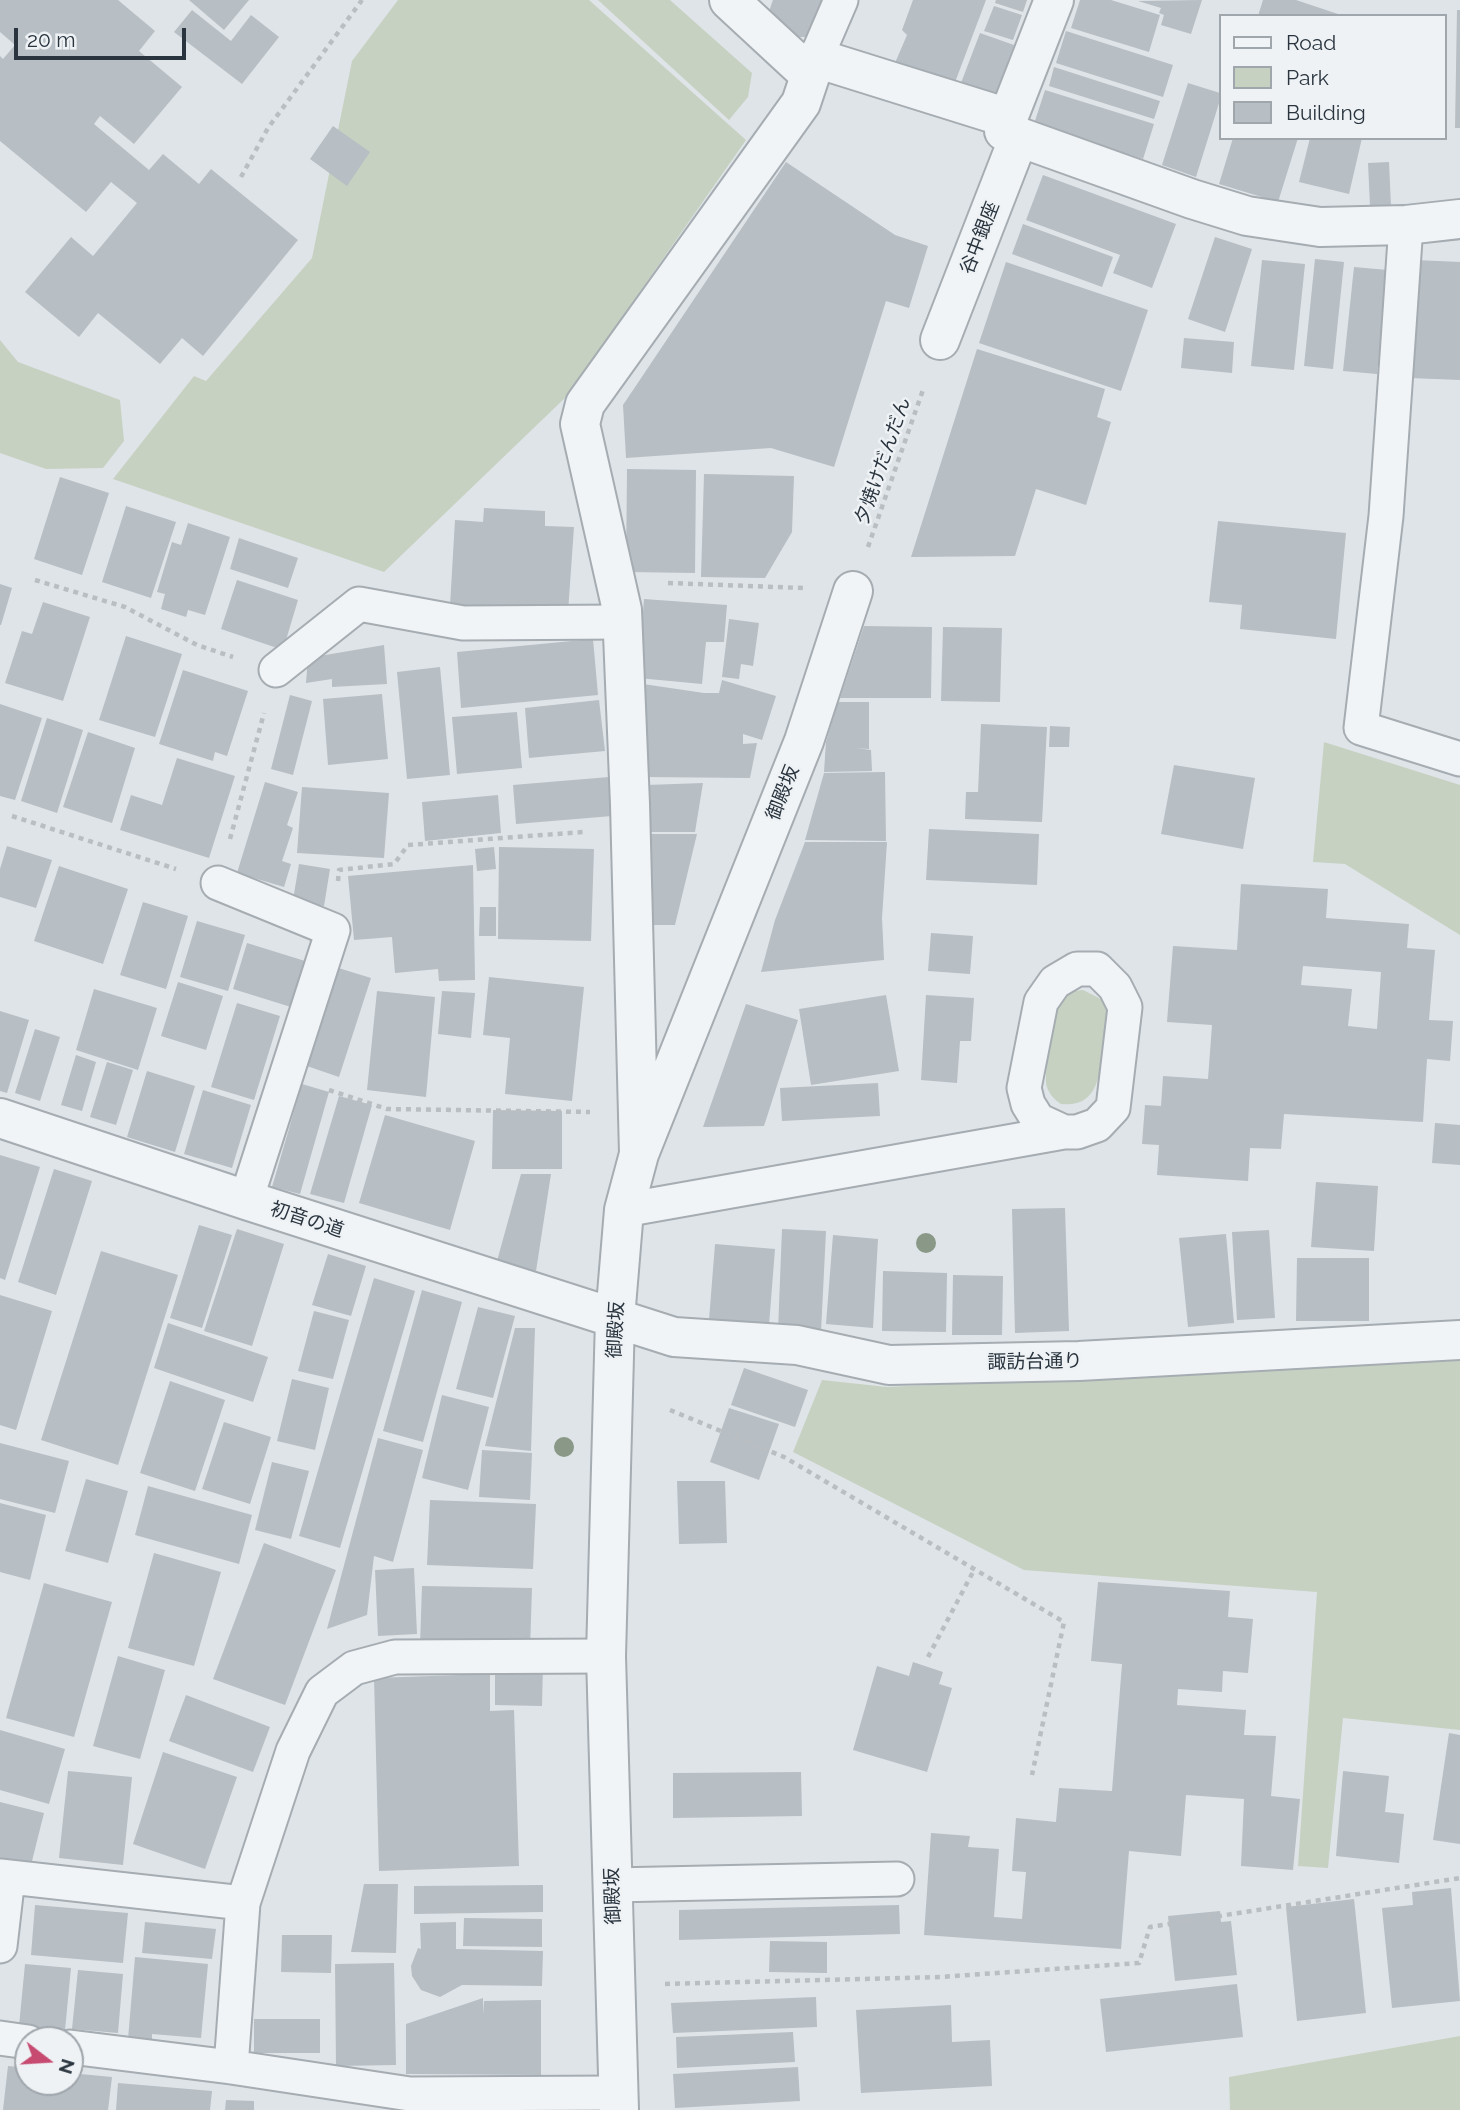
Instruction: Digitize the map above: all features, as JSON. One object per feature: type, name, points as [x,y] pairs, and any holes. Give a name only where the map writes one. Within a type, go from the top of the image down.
[{"type":"street","points":[[729,0],[813,66],[1010,129],[1192,199],[1247,216],[1320,227],[1406,225],[1460,219]]},
{"type":"street","name":"谷中銀座","points":[[940,340],[1054,0]]},
{"type":"street","points":[[639,1154],[622,610],[580,424],[585,404],[801,103],[813,66]]},
{"type":"street","name":"御殿坂","points":[[618,2101],[606,1656],[615,1318],[624,1210],[639,1154],[804,741],[853,591]]},
{"type":"street","name":"初音の道","points":[[0,1118],[615,1318]]},
{"type":"street","name":"諏訪台通り","points":[[615,1318],[674,1338],[797,1345],[889,1365],[1079,1361],[1460,1340]]},
{"type":"lane","points":[[813,66],[841,0]]},
{"type":"lane","points":[[1406,225],[1386,516],[1361,727],[1460,759]]},
{"type":"lane","points":[[276,670],[359,604],[463,623],[622,622]]},
{"type":"lane","points":[[218,883],[333,930],[246,1200]]},
{"type":"lane","points":[[624,1210],[1064,1132],[1077,1132],[1097,1125],[1113,1108],[1125,1007],[1115,987],[1097,969],[1077,969],[1055,982],[1041,1002],[1024,1088],[1028,1104],[1038,1120],[1064,1132]]},
{"type":"lane","points":[[231,2067],[243,1903],[293,1751],[322,1692],[354,1668],[395,1657],[606,1656]]},
{"type":"lane","points":[[0,1946],[4,1877],[243,1903]]},
{"type":"lane","points":[[612,1885],[897,1879]]},
{"type":"lane","points":[[84,2049],[231,2067],[410,2094],[618,2101]]},
{"type":"path","points":[[241,177],[268,128],[362,0]]},
{"type":"path","name":"夕焼けだんだん","points":[[853,591],[940,340]]},
{"type":"path","points":[[12,816],[218,883],[276,670],[197,645],[125,607],[35,580]]},
{"type":"path","points":[[660,582],[853,591]]},
{"type":"path","points":[[333,930],[340,870],[394,864],[408,845],[585,832]]},
{"type":"path","points":[[286,1076],[387,1109],[591,1112]]},
{"type":"path","points":[[670,1410],[784,1457],[1064,1622],[1032,1775]]},
{"type":"path","points":[[928,1657],[974,1570]]},
{"type":"path","points":[[615,1986],[940,1976],[1139,1963],[1150,1927],[1460,1878]]},
{"type":"green space","points":[[398,0],[589,0],[746,140],[567,396],[384,572],[113,479],[194,376],[206,381],[312,258],[352,61]]},
{"type":"green space","points":[[598,0],[670,0],[752,73],[748,97],[729,120]]},
{"type":"green space","points":[[0,340],[18,362],[120,400],[124,441],[103,468],[46,469],[0,453]]},
{"type":"green space","points":[[1324,742],[1460,785],[1460,935],[1345,864],[1313,862]]},
{"type":"green space","points":[[1083,990],[1103,1000],[1105,1006],[1107,1024],[1100,1069],[1089,1095],[1073,1104],[1061,1104],[1049,1092],[1046,1080],[1052,1025],[1062,996]]},
{"type":"green space","points":[[1460,1360],[1460,1730],[1343,1718],[1328,1868],[1298,1866],[1317,1592],[1024,1570],[793,1452],[822,1380],[887,1387]]},
{"type":"green space","points":[[1460,2036],[1460,2110],[1230,2110],[1229,2077]]},
{"type":"building","points":[[0,0],[118,0],[155,31],[139,51],[182,87],[134,144],[100,116],[94,124],[149,170],[163,154],[199,184],[211,169],[298,240],[203,356],[182,338],[160,364],[98,313],[79,337],[25,292],[71,237],[93,256],[137,203],[111,182],[86,212],[0,141],[0,56],[3,59],[15,45],[0,32]]},
{"type":"building","points":[[189,0],[249,0],[224,30]]},
{"type":"building","points":[[773,0],[823,0],[809,37],[796,37],[768,14]]},
{"type":"building","points":[[913,0],[986,0],[954,85],[895,63],[907,35],[902,30]]},
{"type":"building","points":[[996,0],[1027,0],[1023,12],[995,3]]},
{"type":"building","points":[[1080,0],[1111,0],[1160,15],[1149,52],[1071,28]]},
{"type":"building","points":[[1202,0],[1191,34],[1161,25],[1164,15],[1159,13],[1161,8],[1138,1]]},
{"type":"building","points":[[1263,0],[1296,0],[1338,14],[1259,14]]},
{"type":"building","points":[[994,6],[1022,15],[1013,40],[984,31]]},
{"type":"building","points":[[192,10],[231,41],[251,15],[279,37],[242,84],[174,32]]},
{"type":"building","points":[[1457,10],[1460,10],[1460,128],[1455,128]]},
{"type":"building","points":[[1066,31],[1173,65],[1163,97],[1056,63]]},
{"type":"building","points":[[980,33],[1014,45],[995,95],[961,83]]},
{"type":"building","points":[[1054,67],[1160,101],[1154,119],[1049,86]]},
{"type":"building","points":[[1188,83],[1218,92],[1218,106],[1196,177],[1162,165]]},
{"type":"building","points":[[1045,90],[1154,124],[1143,159],[1034,124]]},
{"type":"building","points":[[333,126],[370,152],[347,186],[310,159]]},
{"type":"building","points":[[1232,140],[1297,140],[1278,202],[1219,184]]},
{"type":"building","points":[[1310,140],[1362,140],[1349,194],[1299,182]]},
{"type":"building","points":[[786,162],[895,235],[928,246],[909,308],[886,301],[834,467],[771,448],[626,458],[623,405]]},
{"type":"building","points":[[1389,162],[1391,206],[1370,206],[1368,163]]},
{"type":"building","points":[[1043,175],[1176,224],[1152,288],[1113,273],[1120,255],[1026,220]]},
{"type":"building","points":[[1023,224],[1113,257],[1102,287],[1012,254]]},
{"type":"building","points":[[1215,237],[1252,249],[1225,332],[1188,319]]},
{"type":"building","points":[[1315,259],[1344,262],[1333,369],[1304,366]]},
{"type":"building","points":[[1262,260],[1305,264],[1294,370],[1251,366]]},
{"type":"building","points":[[1415,260],[1460,262],[1460,380],[1410,378]]},
{"type":"building","points":[[1006,262],[1148,310],[1121,391],[979,343]]},
{"type":"building","points":[[1354,267],[1388,270],[1377,374],[1343,371]]},
{"type":"building","points":[[1184,338],[1234,342],[1232,373],[1181,368]]},
{"type":"building","points":[[977,349],[1105,389],[1097,417],[1111,422],[1086,505],[1036,489],[1015,556],[911,557]]},
{"type":"building","points":[[627,469],[696,470],[695,573],[626,572]]},
{"type":"building","points":[[704,474],[794,476],[792,532],[765,578],[701,577]]},
{"type":"building","points":[[60,477],[109,493],[82,575],[34,559]]},
{"type":"building","points":[[126,506],[176,522],[151,598],[102,582]]},
{"type":"building","points":[[484,508],[545,511],[545,526],[574,527],[568,612],[450,606],[455,520],[483,522]]},
{"type":"building","points":[[1218,521],[1346,533],[1336,639],[1240,629],[1242,605],[1209,602]]},
{"type":"building","points":[[188,523],[230,537],[205,615],[188,610],[186,617],[161,609],[165,594],[157,592],[172,542],[181,545]]},
{"type":"building","points":[[239,538],[298,558],[288,588],[230,569]]},
{"type":"building","points":[[237,580],[298,600],[283,650],[221,629]]},
{"type":"building","points":[[0,584],[12,588],[1,625],[0,625]]},
{"type":"building","points":[[644,599],[727,605],[724,642],[706,642],[702,684],[638,678]]},
{"type":"building","points":[[43,602],[90,617],[63,701],[5,683],[22,631],[32,634]]},
{"type":"building","points":[[729,619],[759,623],[753,666],[741,664],[739,679],[722,677]]},
{"type":"building","points":[[864,626],[932,627],[931,698],[840,698]]},
{"type":"building","points":[[943,627],[1002,628],[1000,702],[941,701]]},
{"type":"building","points":[[126,636],[182,654],[155,737],[99,720]]},
{"type":"building","points":[[593,639],[598,695],[461,708],[457,652]]},
{"type":"building","points":[[384,645],[387,684],[332,687],[332,679],[306,683],[308,658]]},
{"type":"building","points":[[440,667],[450,775],[407,779],[397,672]]},
{"type":"building","points":[[183,670],[248,691],[227,756],[215,752],[213,761],[159,744]]},
{"type":"building","points":[[722,680],[776,696],[762,740],[743,734],[743,744],[757,743],[750,778],[645,777],[643,684],[719,693]]},
{"type":"building","points":[[382,694],[388,759],[328,765],[323,699]]},
{"type":"building","points":[[290,695],[312,701],[293,775],[271,769]]},
{"type":"building","points":[[599,700],[605,751],[529,758],[525,708]]},
{"type":"building","points":[[838,702],[869,702],[869,749],[856,748],[871,750],[872,771],[824,772],[826,742]]},
{"type":"building","points":[[0,704],[42,718],[15,800],[0,796]]},
{"type":"building","points":[[517,712],[522,768],[457,774],[452,717]]},
{"type":"building","points":[[47,718],[83,730],[57,813],[21,801]]},
{"type":"building","points":[[981,724],[1047,727],[1042,822],[965,819],[966,792],[978,792]]},
{"type":"building","points":[[1050,726],[1070,727],[1069,747],[1049,747]]},
{"type":"building","points":[[88,732],[135,748],[112,823],[63,807]]},
{"type":"building","points":[[177,758],[235,776],[209,858],[120,830],[131,795],[162,805]]},
{"type":"building","points":[[1174,765],[1255,778],[1243,849],[1161,834]]},
{"type":"building","points":[[885,772],[886,841],[805,840],[824,773]]},
{"type":"building","points":[[609,777],[612,816],[516,824],[513,785]]},
{"type":"building","points":[[265,782],[298,792],[287,825],[293,828],[282,861],[291,864],[284,887],[237,873]]},
{"type":"building","points":[[703,783],[695,832],[648,832],[647,785]]},
{"type":"building","points":[[302,787],[389,793],[384,858],[297,853]]},
{"type":"building","points":[[498,795],[501,833],[425,841],[422,802]]},
{"type":"building","points":[[929,829],[1039,834],[1037,885],[926,880]]},
{"type":"building","points":[[646,834],[697,834],[675,925],[647,925]]},
{"type":"building","points":[[805,842],[887,842],[882,918],[884,960],[761,972],[775,920]]},
{"type":"building","points":[[7,846],[52,860],[36,908],[0,897],[0,869]]},
{"type":"building","points":[[494,847],[496,869],[477,871],[475,849]]},
{"type":"building","points":[[499,847],[594,849],[591,941],[498,939]]},
{"type":"building","points":[[299,864],[330,869],[324,906],[293,900]]},
{"type":"building","points":[[473,865],[475,980],[439,981],[438,969],[395,973],[392,937],[354,940],[348,876]]},
{"type":"building","points":[[59,866],[128,889],[103,964],[34,941]]},
{"type":"building","points":[[1241,884],[1328,889],[1326,918],[1409,924],[1407,948],[1435,950],[1429,1020],[1453,1021],[1450,1061],[1427,1059],[1423,1122],[1284,1114],[1281,1149],[1250,1148],[1248,1181],[1157,1175],[1159,1145],[1142,1144],[1145,1105],[1161,1106],[1163,1076],[1208,1079],[1212,1025],[1167,1022],[1173,946],[1237,950]],"holes":[[[1303,966],[1381,972],[1377,1029],[1348,1026],[1352,989],[1301,985]]]},
{"type":"building","points":[[143,902],[188,916],[166,989],[120,975]]},
{"type":"building","points":[[480,907],[496,907],[496,936],[479,936]]},
{"type":"building","points":[[197,921],[245,935],[228,991],[180,977]]},
{"type":"building","points":[[931,933],[973,936],[970,974],[928,971]]},
{"type":"building","points":[[247,943],[305,961],[291,1007],[233,989]]},
{"type":"building","points":[[332,966],[371,978],[339,1077],[301,1064]]},
{"type":"building","points":[[489,977],[584,987],[572,1101],[505,1094],[510,1038],[483,1035]]},
{"type":"building","points":[[178,982],[223,996],[206,1050],[161,1036]]},
{"type":"building","points":[[94,989],[157,1008],[138,1070],[76,1050]]},
{"type":"building","points":[[377,991],[435,997],[426,1097],[367,1090]]},
{"type":"building","points":[[442,991],[475,993],[471,1038],[438,1034]]},
{"type":"building","points":[[886,995],[899,1071],[811,1085],[799,1009]]},
{"type":"building","points":[[926,995],[974,998],[971,1041],[960,1041],[957,1083],[921,1080]]},
{"type":"building","points":[[237,1003],[280,1016],[254,1100],[211,1087]]},
{"type":"building","points":[[746,1004],[798,1020],[764,1126],[703,1127]]},
{"type":"building","points":[[0,1011],[29,1020],[7,1093],[0,1091]]},
{"type":"building","points":[[35,1029],[60,1037],[40,1101],[15,1093]]},
{"type":"building","points":[[76,1055],[96,1062],[82,1111],[61,1105]]},
{"type":"building","points":[[107,1062],[133,1070],[116,1125],[90,1117]]},
{"type":"building","points":[[147,1071],[195,1086],[175,1152],[127,1137]]},
{"type":"building","points":[[878,1083],[880,1116],[782,1121],[780,1088]]},
{"type":"building","points":[[302,1084],[329,1092],[300,1194],[272,1187]]},
{"type":"building","points":[[203,1090],[251,1105],[232,1168],[184,1154]]},
{"type":"building","points":[[339,1096],[372,1105],[344,1203],[310,1194]]},
{"type":"building","points":[[493,1110],[562,1111],[562,1169],[492,1169]]},
{"type":"building","points":[[385,1115],[475,1141],[450,1230],[359,1203]]},
{"type":"building","points":[[1435,1123],[1460,1125],[1460,1165],[1432,1163]]},
{"type":"building","points":[[0,1155],[40,1167],[5,1280],[0,1278]]},
{"type":"building","points":[[54,1169],[92,1181],[56,1295],[18,1282]]},
{"type":"building","points":[[521,1174],[551,1174],[536,1271],[497,1261]]},
{"type":"building","points":[[1316,1182],[1378,1186],[1374,1251],[1311,1247]]},
{"type":"building","points":[[1065,1208],[1069,1331],[1015,1333],[1012,1209]]},
{"type":"building","points":[[199,1225],[232,1235],[202,1328],[170,1318]]},
{"type":"building","points":[[237,1229],[284,1244],[252,1346],[204,1331]]},
{"type":"building","points":[[782,1229],[826,1231],[821,1332],[778,1331]]},
{"type":"building","points":[[1269,1230],[1275,1318],[1237,1320],[1232,1232]]},
{"type":"building","points":[[1226,1234],[1234,1323],[1188,1327],[1179,1238]]},
{"type":"building","points":[[833,1235],[878,1239],[873,1328],[826,1324]]},
{"type":"building","points":[[715,1244],[775,1249],[769,1325],[709,1320]]},
{"type":"building","points":[[101,1251],[178,1275],[118,1465],[41,1440]]},
{"type":"building","points":[[328,1254],[366,1266],[351,1316],[312,1305]]},
{"type":"building","points":[[1297,1258],[1369,1258],[1369,1321],[1296,1321]]},
{"type":"building","points":[[883,1271],[947,1273],[946,1332],[882,1331]]},
{"type":"building","points":[[953,1275],[1003,1276],[1002,1335],[952,1335]]},
{"type":"building","points":[[374,1278],[415,1291],[340,1548],[299,1536]]},
{"type":"building","points":[[422,1290],[462,1302],[423,1442],[383,1431]]},
{"type":"building","points":[[0,1295],[52,1311],[16,1430],[0,1425]]},
{"type":"building","points":[[478,1307],[515,1316],[493,1398],[456,1389]]},
{"type":"building","points":[[314,1311],[349,1320],[333,1379],[298,1371]]},
{"type":"building","points":[[168,1323],[268,1357],[253,1402],[154,1368]]},
{"type":"building","points":[[515,1328],[535,1328],[531,1451],[485,1446]]},
{"type":"building","points":[[744,1368],[808,1390],[795,1427],[731,1405]]},
{"type":"building","points":[[292,1379],[329,1388],[315,1450],[277,1441]]},
{"type":"building","points":[[170,1381],[225,1400],[195,1491],[140,1473]]},
{"type":"building","points":[[442,1395],[489,1407],[468,1490],[422,1478]]},
{"type":"building","points":[[729,1408],[779,1424],[759,1480],[710,1462]]},
{"type":"building","points":[[224,1422],[271,1437],[250,1504],[202,1489]]},
{"type":"building","points":[[378,1438],[423,1450],[393,1562],[374,1556],[367,1615],[327,1629]]},
{"type":"building","points":[[0,1443],[69,1461],[55,1513],[0,1499]]},
{"type":"building","points":[[482,1450],[532,1453],[530,1500],[479,1497]]},
{"type":"building","points":[[272,1462],[309,1471],[291,1539],[255,1530]]},
{"type":"building","points":[[86,1479],[128,1491],[108,1563],[65,1551]]},
{"type":"building","points":[[677,1481],[725,1481],[727,1543],[679,1544]]},
{"type":"building","points":[[148,1486],[252,1515],[239,1564],[135,1535]]},
{"type":"building","points":[[430,1500],[536,1504],[533,1569],[427,1565]]},
{"type":"building","points":[[0,1503],[46,1515],[30,1580],[0,1572]]},
{"type":"building","points":[[264,1543],[336,1570],[285,1705],[213,1679]]},
{"type":"building","points":[[154,1553],[221,1572],[194,1666],[128,1648]]},
{"type":"building","points":[[414,1568],[417,1634],[378,1636],[375,1570]]},
{"type":"building","points":[[1098,1582],[1230,1591],[1228,1617],[1253,1619],[1248,1673],[1223,1671],[1222,1692],[1178,1689],[1177,1705],[1246,1710],[1244,1735],[1276,1736],[1271,1796],[1300,1799],[1293,1870],[1241,1866],[1244,1799],[1186,1795],[1181,1856],[1129,1851],[1121,1949],[924,1935],[931,1833],[970,1836],[968,1847],[999,1849],[994,1917],[1022,1919],[1026,1872],[1012,1871],[1016,1818],[1056,1822],[1059,1788],[1112,1791],[1122,1664],[1091,1661]]},
{"type":"building","points":[[44,1583],[112,1602],[74,1737],[6,1718]]},
{"type":"building","points":[[422,1586],[532,1588],[530,1649],[420,1646]]},
{"type":"building","points":[[118,1656],[165,1670],[140,1759],[93,1746]]},
{"type":"building","points":[[913,1662],[943,1672],[939,1684],[952,1688],[927,1772],[853,1750],[877,1666],[909,1676]]},
{"type":"building","points":[[495,1664],[543,1665],[542,1706],[495,1705]]},
{"type":"building","points":[[490,1674],[490,1711],[514,1710],[519,1866],[379,1871],[374,1678]]},
{"type":"building","points":[[186,1695],[270,1727],[253,1772],[169,1741]]},
{"type":"building","points":[[0,1730],[65,1749],[49,1804],[0,1790]]},
{"type":"building","points":[[1449,1733],[1460,1735],[1460,1844],[1433,1840]]},
{"type":"building","points":[[163,1752],[237,1777],[205,1869],[133,1844]]},
{"type":"building","points":[[68,1771],[132,1777],[123,1865],[59,1858]]},
{"type":"building","points":[[1343,1771],[1389,1776],[1385,1812],[1404,1814],[1399,1863],[1336,1856]]},
{"type":"building","points":[[801,1772],[802,1816],[673,1818],[673,1773]]},
{"type":"building","points":[[0,1802],[44,1813],[30,1869],[0,1861]]},
{"type":"building","points":[[364,1884],[398,1884],[396,1953],[351,1952]]},
{"type":"building","points":[[543,1885],[543,1912],[414,1914],[414,1886]]},
{"type":"building","points":[[1451,1888],[1460,2001],[1392,2008],[1382,1908],[1413,1905],[1412,1892]]},
{"type":"building","points":[[1354,1899],[1366,2013],[1297,2021],[1286,1907]]},
{"type":"building","points":[[35,1905],[128,1913],[123,1963],[31,1955]]},
{"type":"building","points":[[899,1905],[900,1934],[679,1940],[679,1910]]},
{"type":"building","points":[[1220,1911],[1221,1922],[1231,1921],[1237,1975],[1175,1981],[1168,1916]]},
{"type":"building","points":[[464,1918],[542,1919],[542,1947],[463,1946]]},
{"type":"building","points":[[145,1922],[216,1929],[212,1959],[142,1953]]},
{"type":"building","points":[[456,1922],[456,1949],[543,1951],[542,1986],[462,1985],[440,1997],[421,1990],[412,1976],[411,1966],[418,1948],[421,1949],[420,1923]]},
{"type":"building","points":[[282,1935],[332,1935],[331,1973],[281,1972]]},
{"type":"building","points":[[770,1941],[827,1942],[827,1973],[769,1972]]},
{"type":"building","points":[[135,1957],[208,1964],[201,2038],[152,2034],[152,2042],[128,2039]]},
{"type":"building","points":[[394,1963],[396,2065],[336,2066],[335,1964]]},
{"type":"building","points":[[25,1964],[71,1968],[65,2026],[19,2026]]},
{"type":"building","points":[[78,1970],[123,1974],[118,2033],[84,2030],[84,2026],[72,2026]]},
{"type":"building","points":[[1237,1984],[1243,2037],[1106,2052],[1100,1999]]},
{"type":"building","points":[[816,1997],[817,2027],[673,2033],[671,2003]]},
{"type":"building","points":[[483,1998],[483,2015],[484,2001],[541,2000],[541,2075],[406,2074],[406,2024]]},
{"type":"building","points":[[951,2005],[952,2042],[990,2040],[992,2086],[861,2093],[856,2010]]},
{"type":"building","points":[[254,2019],[320,2019],[320,2053],[254,2053]]},
{"type":"building","points":[[793,2032],[795,2062],[677,2068],[676,2037]]},
{"type":"building","points":[[8,2066],[14,2067],[14,2096],[84,2096],[84,2074],[112,2077],[108,2110],[3,2110]]},
{"type":"building","points":[[798,2067],[800,2101],[675,2108],[673,2074]]},
{"type":"building","points":[[118,2083],[212,2091],[210,2110],[116,2110]]},
{"type":"building","points":[[226,2100],[254,2101],[254,2110],[225,2110]]}]
